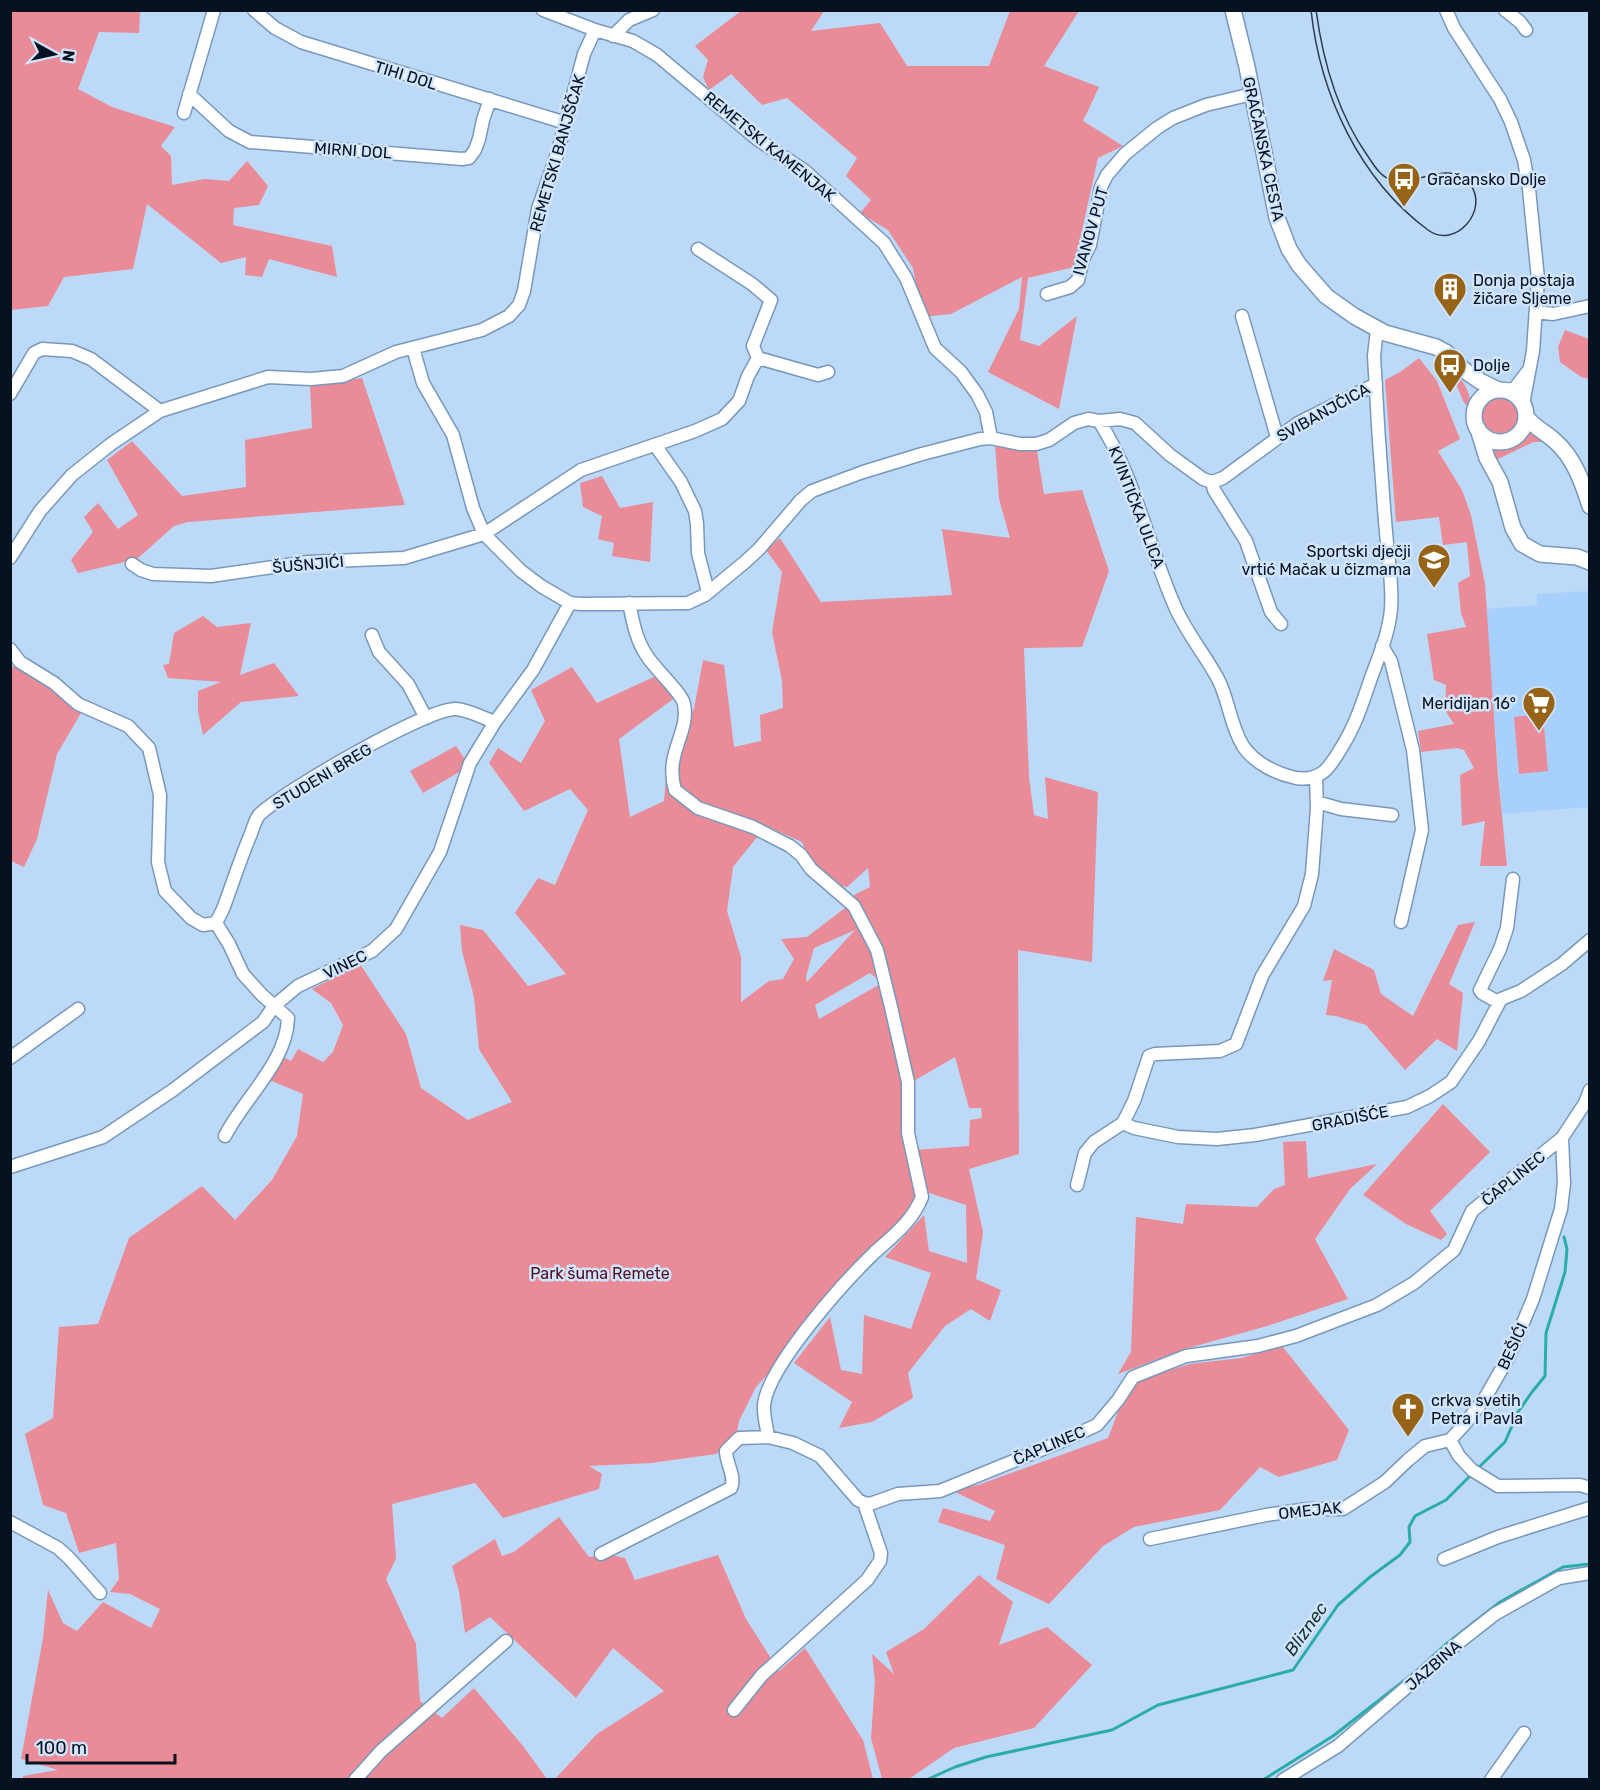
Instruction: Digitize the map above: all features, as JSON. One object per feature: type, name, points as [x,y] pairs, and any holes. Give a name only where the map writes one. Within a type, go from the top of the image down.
[{"type":"main road","name":"GRAČANSKA CESTA","points":[[1233,10],[1274,206],[1289,249],[1299,265],[1326,296],[1354,316],[1377,329],[1436,347],[1447,353],[1464,370],[1480,381],[1502,390]]},
{"type":"main road","name":"GRAČANSKA CESTA","points":[[1464,370],[1473,389],[1476,405]]},
{"type":"main road","points":[[1585,558],[1547,556],[1530,550],[1522,544],[1513,528],[1502,488],[1487,458],[1474,417],[1476,405],[1482,397],[1488,392],[1502,390],[1514,393],[1531,424],[1555,441],[1567,454],[1579,475],[1590,506]]},
{"type":"main road","points":[[1478,429],[1489,439],[1507,441],[1520,433],[1525,411]]},
{"type":"street","points":[[184,113],[214,10]]},
{"type":"street","name":"TIHI DOL","points":[[254,10],[274,28],[301,42],[566,123]]},
{"type":"street","name":"REMETSKI KAMENJAK","points":[[543,10],[645,47],[677,69],[757,139],[805,171],[884,243],[906,278],[935,348],[961,372],[977,394],[986,412],[991,438]]},
{"type":"street","points":[[613,36],[629,20],[652,10]]},
{"type":"street","points":[[1446,10],[1454,28],[1500,99],[1521,148],[1529,189],[1538,279],[1525,411]]},
{"type":"street","points":[[1505,10],[1526,30]]},
{"type":"street","name":"REMETSKI BANJŠČAK","points":[[10,558],[40,511],[72,476],[111,444],[160,411],[268,377],[311,379],[343,376],[396,352],[494,325],[509,316],[519,304],[528,278],[538,209],[566,123],[584,54],[595,30]]},
{"type":"street","name":"MIRNI DOL","points":[[189,94],[229,131],[250,142],[462,159],[469,158],[476,150],[490,99]]},
{"type":"street","name":"IVANOV PUT","points":[[1047,294],[1070,287],[1078,280],[1083,258],[1090,245],[1101,187],[1107,175],[1125,154],[1156,128],[1173,118],[1206,105],[1252,94]]},
{"type":"street","points":[[698,249],[753,284],[771,300],[753,346],[758,358],[818,375],[828,372]]},
{"type":"street","points":[[1536,312],[1563,312],[1590,306]]},
{"type":"street","points":[[1242,316],[1277,437]]},
{"type":"street","points":[[1077,1185],[1085,1154],[1094,1142],[1122,1123],[1134,1101],[1149,1056],[1220,1051],[1236,1044],[1262,976],[1304,906],[1312,874],[1317,802],[1316,778],[1330,765],[1352,731],[1382,646],[1391,611],[1392,586],[1374,356],[1377,329]]},
{"type":"street","points":[[413,348],[423,382],[453,435],[473,508],[484,534],[521,571],[570,603],[688,603],[708,592],[759,549],[786,516],[812,491],[922,453],[991,438],[1020,444],[1036,444],[1049,440],[1074,423],[1088,419],[1099,421],[1120,419],[1135,423],[1170,455],[1203,479],[1212,482],[1246,541],[1271,612],[1281,624]]},
{"type":"street","points":[[10,394],[34,353],[42,349],[72,351],[91,358],[160,411]]},
{"type":"street","name":"ŠUŠNJIĆI","points":[[132,564],[153,574],[211,576],[308,562],[404,558],[484,534],[580,470],[711,425],[722,419],[739,401],[758,358]]},
{"type":"street","points":[[1502,390],[1515,388],[1530,367]]},
{"type":"street","name":"SVIBANJČICA","points":[[1212,482],[1223,478],[1298,423],[1376,384]]},
{"type":"street","name":"KVINTIČKA ULICA","points":[[1099,421],[1113,442],[1126,472],[1177,610],[1219,681],[1232,724],[1243,747],[1252,757],[1276,772],[1303,779],[1316,778]]},
{"type":"street","points":[[655,445],[681,482],[695,511],[698,524],[698,553],[708,592]]},
{"type":"street","name":"VINEC","points":[[10,1167],[103,1137],[173,1090],[262,1022],[274,1006],[298,986],[372,951],[396,929],[440,852],[470,763],[495,722],[533,670],[570,603]]},
{"type":"street","points":[[629,603],[638,642],[655,668],[684,700],[684,721],[673,755],[671,770],[675,790],[698,808],[753,827],[790,846],[812,869],[850,900],[877,950],[908,1083],[908,1133],[922,1197],[901,1230],[874,1254],[825,1306],[782,1363],[764,1404],[768,1437]]},
{"type":"street","points":[[372,635],[379,652],[408,684],[426,718]]},
{"type":"street","points":[[1382,646],[1391,661],[1413,750],[1422,830],[1401,922]]},
{"type":"street","points":[[10,649],[20,662],[54,683],[78,704],[128,726],[149,748],[160,795],[158,862],[165,891],[191,918],[203,925],[216,923],[243,974],[288,1018],[281,1049],[233,1119],[225,1136]]},
{"type":"street","name":"STUDENI BREG","points":[[216,923],[258,817],[286,795],[341,761],[426,718],[455,709],[495,722]]},
{"type":"street","points":[[1317,802],[1341,809],[1392,815]]},
{"type":"street","points":[[1513,879],[1508,928],[1480,990],[1482,993],[1498,1002],[1521,991],[1562,964],[1590,940]]},
{"type":"street","name":"GRADIŠĆE","points":[[1122,1123],[1134,1128],[1178,1137],[1217,1139],[1256,1135],[1407,1107],[1452,1082],[1479,1041],[1498,1002]]},
{"type":"street","points":[[10,1058],[78,1010]]},
{"type":"street","points":[[1562,1138],[1585,1103],[1590,1090]]},
{"type":"street","name":"BEŠIĆI","points":[[1450,1440],[1485,1398],[1508,1358],[1533,1299],[1561,1209],[1564,1183],[1562,1138]]},
{"type":"street","name":"ČAPLINEC","points":[[864,1503],[870,1504],[898,1494],[940,1491],[1060,1443],[1097,1425],[1133,1377],[1186,1356],[1258,1346],[1296,1336],[1377,1305],[1414,1283],[1454,1250],[1472,1211],[1562,1138]]},
{"type":"street","points":[[601,1554],[731,1488],[733,1481],[726,1459],[726,1451],[739,1438],[768,1437],[792,1443],[820,1456],[858,1500],[864,1503],[881,1553],[876,1569],[862,1585],[762,1675],[734,1710]]},
{"type":"street","points":[[1450,1440],[1459,1456],[1475,1473],[1498,1486],[1580,1485],[1590,1488]]},
{"type":"street","name":"OMEJAK","points":[[1150,1539],[1266,1515],[1308,1509],[1344,1509],[1385,1482],[1425,1446],[1450,1440]]},
{"type":"street","points":[[1444,1559],[1498,1537],[1590,1508]]},
{"type":"street","points":[[10,1522],[57,1548],[100,1593]]},
{"type":"street","name":"JAZBINA","points":[[1287,1779],[1338,1746],[1463,1639],[1496,1614],[1559,1578],[1590,1573]]},
{"type":"street","points":[[355,1779],[381,1751],[506,1641]]},
{"type":"street","points":[[1491,1779],[1524,1733]]},
{"type":"shaded area","points":[[1589,591],[1589,807],[1502,814],[1486,609],[1537,605],[1537,594]]},
{"type":"green space","points":[[10,11],[140,11],[139,33],[99,32],[78,89],[112,107],[175,127],[161,146],[171,156],[172,185],[205,179],[229,181],[247,161],[268,186],[259,205],[234,208],[233,225],[332,246],[337,277],[269,259],[262,277],[245,275],[246,257],[221,263],[147,204],[133,269],[64,277],[48,306],[11,310]]},
{"type":"green space","points":[[741,11],[824,11],[811,31],[880,23],[907,66],[989,66],[1010,11],[1079,11],[1044,66],[1099,87],[1083,121],[1123,146],[1098,158],[1074,267],[1028,278],[1020,340],[1039,346],[1077,316],[1059,409],[988,372],[1019,309],[1022,277],[951,314],[922,317],[913,268],[888,230],[860,213],[871,200],[846,176],[857,158],[787,98],[762,105],[731,74],[709,90],[703,77],[708,60],[695,46]]},
{"type":"green space","points":[[1565,330],[1589,339],[1589,379],[1581,377],[1560,362],[1558,347]]},
{"type":"green space","points":[[1419,358],[1437,381],[1460,439],[1438,451],[1462,490],[1471,515],[1485,584],[1498,776],[1507,866],[1480,866],[1485,821],[1462,826],[1460,775],[1474,768],[1464,750],[1457,748],[1421,752],[1418,731],[1454,724],[1445,710],[1446,685],[1434,680],[1427,634],[1466,627],[1461,613],[1458,583],[1470,576],[1467,542],[1443,545],[1439,517],[1396,522],[1385,380]]},
{"type":"green space","points":[[1452,367],[1468,392],[1469,408],[1463,401],[1450,369]]},
{"type":"green space","points":[[362,378],[405,505],[188,522],[174,526],[137,559],[78,573],[71,560],[93,532],[84,517],[98,503],[118,529],[138,515],[107,460],[132,441],[182,496],[246,487],[245,440],[312,428],[310,385]]},
{"type":"green space","points":[[1500,397],[1513,402],[1518,415],[1513,428],[1500,433],[1487,428],[1482,415],[1487,402]]},
{"type":"green space","points":[[1528,429],[1545,439],[1543,442],[1533,442],[1494,461],[1487,445],[1511,444],[1520,439]]},
{"type":"green space","name":"Park šuma Remete","points":[[995,444],[1037,451],[1044,494],[1082,490],[1109,571],[1082,647],[1024,648],[1029,777],[1034,815],[1048,819],[1045,777],[1098,792],[1092,962],[1018,950],[1019,1154],[969,1169],[983,1232],[976,1279],[1001,1290],[990,1321],[971,1309],[945,1326],[908,1373],[913,1398],[872,1422],[839,1428],[852,1402],[794,1363],[830,1317],[841,1370],[862,1374],[864,1315],[911,1329],[931,1273],[885,1257],[924,1215],[929,1251],[967,1263],[966,1205],[926,1192],[915,1150],[969,1146],[970,1120],[982,1118],[981,1108],[969,1108],[955,1057],[912,1082],[901,1075],[902,1104],[919,1195],[914,1216],[756,1387],[739,1421],[736,1437],[716,1454],[651,1463],[589,1466],[602,1474],[599,1489],[503,1518],[475,1483],[392,1504],[396,1559],[386,1579],[416,1644],[420,1701],[442,1718],[474,1688],[523,1746],[547,1779],[23,1780],[23,1776],[58,1770],[21,1759],[43,1638],[48,1590],[63,1623],[77,1631],[103,1602],[151,1628],[160,1609],[130,1594],[110,1592],[119,1579],[116,1543],[79,1553],[66,1513],[43,1505],[25,1434],[53,1418],[59,1327],[98,1324],[129,1238],[202,1186],[235,1220],[272,1180],[297,1136],[303,1094],[267,1079],[282,1056],[291,1061],[298,1049],[323,1062],[333,1052],[343,1025],[331,1003],[312,989],[360,964],[406,1034],[421,1088],[468,1120],[512,1102],[479,1049],[474,997],[462,951],[460,925],[483,930],[528,986],[566,974],[515,913],[538,878],[555,885],[588,810],[570,789],[524,811],[489,763],[498,748],[521,763],[545,721],[531,690],[572,667],[597,703],[656,676],[676,697],[619,739],[630,817],[664,801],[668,757],[694,709],[703,660],[724,665],[734,747],[761,741],[760,715],[783,708],[782,681],[772,632],[782,572],[766,550],[780,538],[821,602],[952,595],[942,529],[1010,538],[999,499]],"holes":[[[766,826],[802,842],[810,864],[838,885],[847,887],[868,868],[870,887],[854,895],[857,912],[845,908],[807,937],[781,939],[794,959],[783,979],[769,981],[741,1002],[741,957],[727,911],[733,867]],[[855,930],[807,982],[806,977],[814,948]],[[870,973],[882,983],[819,1019],[815,1005]]]},
{"type":"green space","points":[[602,476],[620,508],[653,502],[650,562],[612,556],[614,543],[598,539],[602,516],[583,507],[580,483]]},
{"type":"green space","points":[[203,616],[217,627],[251,623],[240,675],[274,663],[299,696],[241,702],[203,735],[198,712],[198,691],[221,682],[168,678],[163,665],[169,664],[174,633]]},
{"type":"green space","points":[[10,666],[39,678],[81,713],[57,754],[37,839],[24,867],[11,861],[10,720],[12,694]]},
{"type":"green space","points":[[1543,714],[1548,771],[1519,774],[1514,717]]},
{"type":"green space","points":[[456,746],[468,764],[466,768],[423,793],[410,771]]},
{"type":"green space","points":[[1475,922],[1449,984],[1463,993],[1457,1051],[1437,1039],[1405,1070],[1366,1025],[1326,1015],[1332,980],[1323,981],[1334,949],[1374,970],[1381,994],[1413,1016],[1458,925]]},
{"type":"green space","points":[[1443,1104],[1490,1152],[1430,1211],[1447,1234],[1441,1240],[1406,1224],[1363,1195]]},
{"type":"green space","points":[[1306,1141],[1308,1178],[1377,1164],[1350,1189],[1315,1239],[1348,1299],[1267,1326],[1185,1349],[1118,1374],[1131,1352],[1136,1217],[1183,1224],[1186,1204],[1257,1207],[1274,1189],[1285,1185],[1283,1142]]},
{"type":"green space","points":[[1282,1346],[1349,1430],[1337,1460],[1279,1477],[1260,1467],[1220,1510],[1134,1527],[1103,1546],[1049,1604],[996,1579],[1005,1545],[938,1522],[943,1508],[990,1521],[995,1511],[951,1490],[978,1485],[1108,1438],[1129,1383],[1190,1364],[1241,1358]]},
{"type":"green space","points":[[559,1517],[589,1557],[611,1555],[625,1558],[635,1580],[718,1555],[746,1619],[779,1671],[805,1648],[863,1740],[873,1779],[555,1779],[597,1734],[664,1691],[613,1648],[576,1698],[490,1617],[465,1633],[459,1591],[452,1566],[495,1539],[502,1556],[514,1552]]},
{"type":"green space","points":[[979,1575],[1013,1602],[999,1645],[1047,1627],[1092,1665],[1034,1728],[954,1748],[909,1779],[882,1779],[871,1738],[875,1681],[872,1654],[894,1674],[886,1652],[924,1629]]},
{"type":"waterway","name":"Bliznec","points":[[1477,1469],[1505,1442],[1518,1412],[1545,1376],[1546,1333],[1565,1272],[1567,1249],[1564,1237]]},
{"type":"waterway","name":"Bliznec","points":[[926,1780],[986,1757],[1112,1730],[1158,1705],[1293,1670],[1338,1605],[1400,1555],[1410,1542],[1409,1527],[1415,1516],[1446,1500],[1472,1474]]},
{"type":"waterway","points":[[1263,1780],[1333,1736],[1500,1602],[1563,1567],[1590,1564]]},
{"type":"tram line","points":[[1311,10],[1323,73],[1347,132],[1363,160],[1382,186],[1428,230],[1438,235],[1449,235],[1458,231],[1467,224],[1476,205],[1475,194],[1470,184],[1462,177],[1452,173],[1412,180],[1392,180],[1375,167],[1356,139],[1347,122],[1327,67],[1316,10]]},
{"type":"place","name":"Gračansko Dolje","points":[[1404,208]]},
{"type":"place","name":"Donja postaja žičare Sljeme","points":[[1450,318]]},
{"type":"place","name":"Dolje","points":[[1450,394]]},
{"type":"place","name":"Sportski dječji vrtić Mačak u čizmama","points":[[1434,589]]},
{"type":"place","name":"Meridijan 16°","points":[[1539,732]]},
{"type":"place","name":"crkva svetih Petra i Pavla","points":[[1408,1438]]}]
